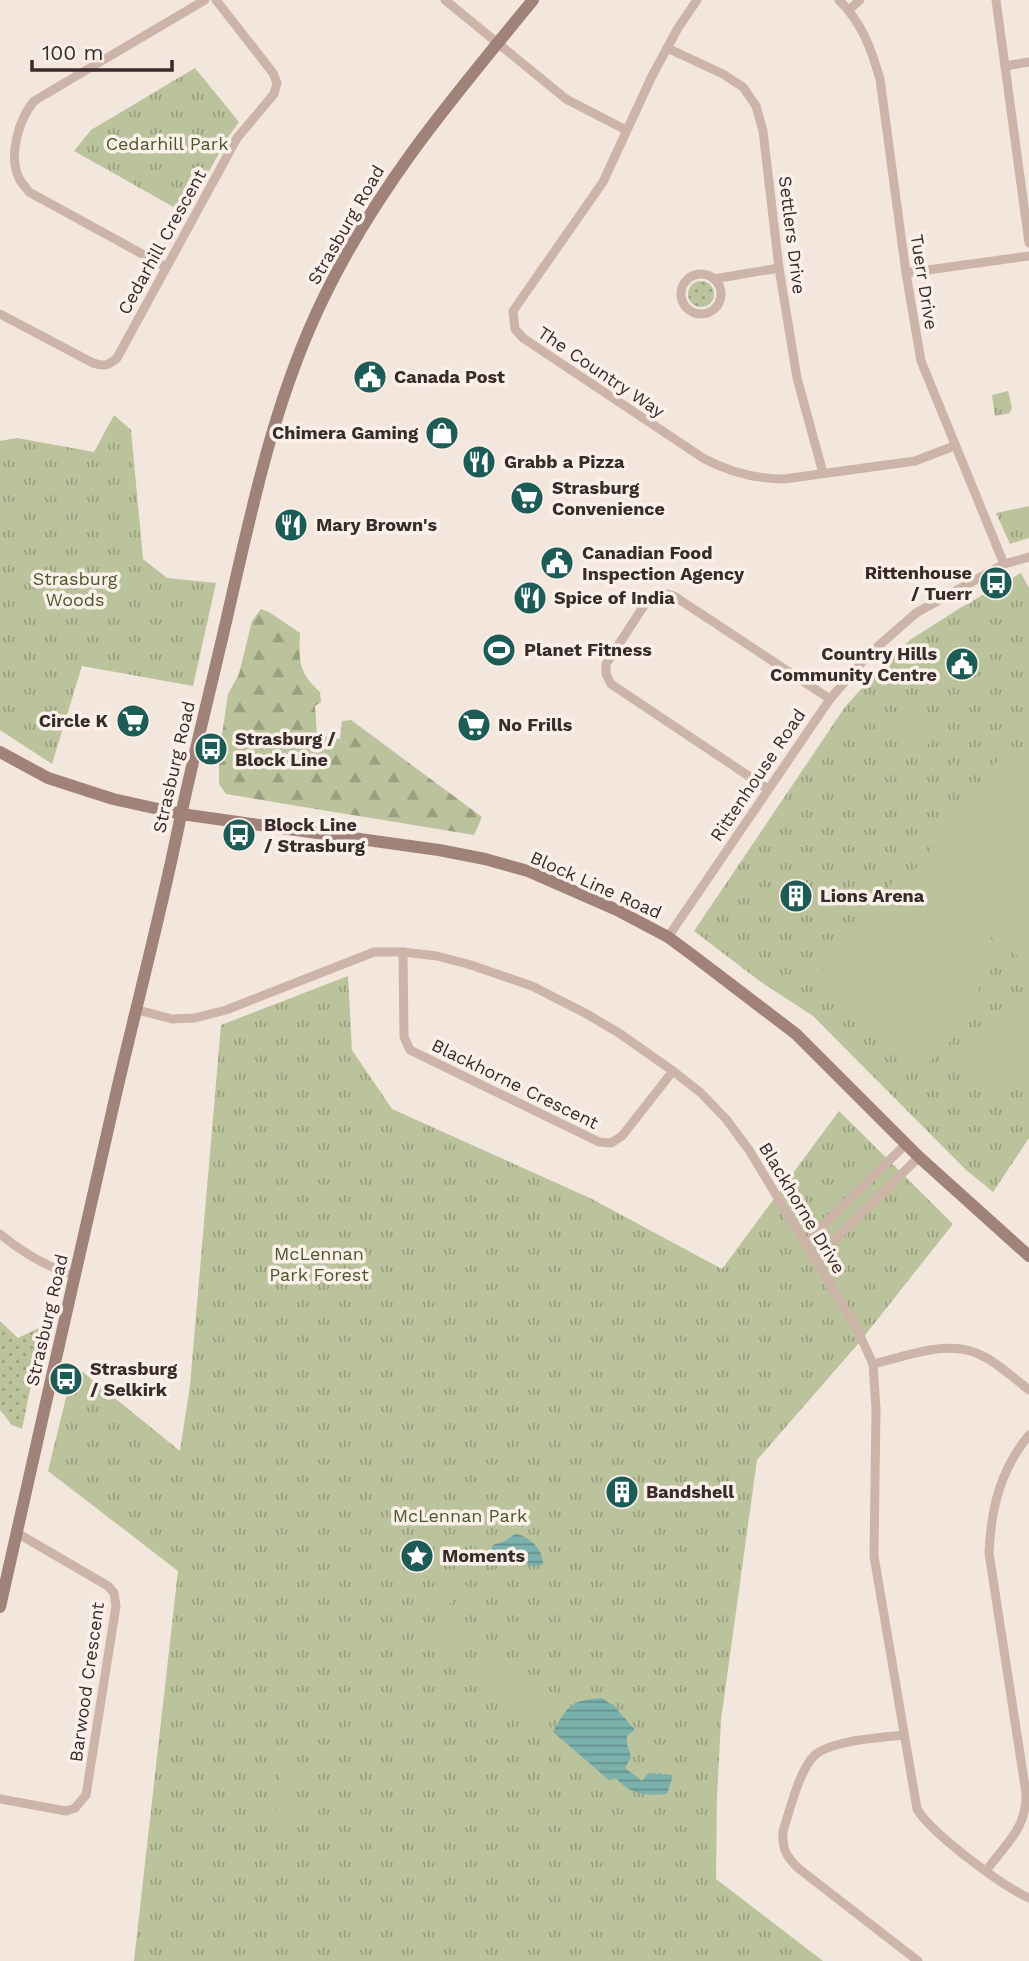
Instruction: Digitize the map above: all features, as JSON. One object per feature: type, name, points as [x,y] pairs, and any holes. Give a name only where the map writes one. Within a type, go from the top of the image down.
[{"type":"street","points":[[166,267],[29,192],[18,177],[15,152],[23,119],[34,101],[205,0]]},
{"type":"street","name":"Cedarhill Crescent","points":[[0,314],[102,366],[117,358],[237,138],[274,94],[276,83],[273,73],[216,0]]},
{"type":"street","points":[[445,0],[566,99],[626,130]]},
{"type":"street","name":"Strasburg Road","points":[[0,1607],[243,544],[290,374],[346,252],[395,174],[456,93],[533,0]]},
{"type":"street","name":"The Country Way","points":[[697,0],[667,48],[603,182],[513,311],[515,329],[523,338],[722,468],[764,479],[784,479],[915,461],[954,446]]},
{"type":"street","name":"Tuerr Drive","points":[[839,0],[861,27],[880,79],[906,273],[921,361],[1004,564]]},
{"type":"street","points":[[849,10],[860,0]]},
{"type":"street","points":[[996,0],[1029,243]]},
{"type":"street","name":"Settlers Drive","points":[[667,48],[723,74],[744,87],[756,106],[763,131],[779,268],[796,378],[823,473]]},
{"type":"street","points":[[1005,66],[1029,62]]},
{"type":"street","points":[[906,273],[1029,256]]},
{"type":"street","points":[[714,279],[721,293],[716,308],[702,314],[688,310],[681,297],[684,282],[698,274],[714,279],[779,268]]},
{"type":"street","name":"Rittenhouse Road","points":[[668,937],[830,699],[880,643],[916,612],[1004,564],[1029,557]]},
{"type":"street","points":[[768,789],[611,684],[606,674],[606,664],[647,601],[656,594],[672,596],[830,699]]},
{"type":"street","name":"Block Line Road","points":[[0,752],[33,771],[75,788],[113,799],[181,814],[439,850],[485,859],[528,872],[617,910],[668,937],[796,1034],[919,1157],[1029,1256]]},
{"type":"street","name":"Blackhorne Drive","points":[[138,1010],[172,1019],[195,1018],[226,1010],[374,952],[436,956],[532,986],[619,1032],[702,1093],[726,1119],[807,1245],[857,1329],[873,1364],[876,1409],[874,1556],[914,1800],[921,1817],[986,1871],[1013,1891],[1029,1898]]},
{"type":"street","name":"Blackhorne Crescent","points":[[403,952],[404,1029],[406,1045],[410,1050],[599,1142],[611,1143],[622,1136],[673,1071]]},
{"type":"street","points":[[807,1245],[815,1233],[906,1144]]},
{"type":"street","points":[[815,1259],[919,1157]]},
{"type":"street","points":[[0,1234],[27,1255],[74,1275]]},
{"type":"street","points":[[873,1364],[931,1350],[958,1347],[984,1356],[1029,1390]]},
{"type":"street","points":[[986,1871],[1020,1827],[1026,1812],[1026,1793],[989,1553],[990,1523],[995,1497],[1007,1469],[1029,1436]]},
{"type":"street","name":"Barwood Crescent","points":[[0,1799],[60,1811],[75,1808],[86,1795],[116,1606],[114,1593],[108,1586],[17,1533]]},
{"type":"street","points":[[903,1735],[832,1746],[815,1755],[804,1770],[782,1841],[787,1858],[798,1868],[918,1961]]},
{"type":"green space","name":"Cedarhill Park","points":[[195,68],[239,122],[226,140],[186,214],[74,151],[91,130]]},
{"type":"green space","points":[[701,281],[710,285],[714,294],[710,303],[701,307],[692,303],[688,294],[692,285]]},
{"type":"green space","points":[[1008,391],[1012,408],[1010,413],[995,416],[992,395]]},
{"type":"green space","name":"Strasburg Woods","points":[[114,415],[131,430],[143,559],[167,578],[216,583],[193,686],[82,666],[52,764],[0,730],[0,441],[17,438],[94,452]]},
{"type":"green space","points":[[1029,506],[1029,538],[1010,544],[996,513]]},
{"type":"green space","points":[[1021,573],[1029,588],[1029,1138],[993,1192],[966,1170],[813,1016],[761,982],[694,931],[845,707],[879,669],[910,640]]},
{"type":"green space","points":[[261,609],[300,633],[301,666],[307,678],[320,692],[321,702],[315,706],[317,734],[340,739],[342,721],[351,720],[482,817],[474,835],[226,794],[219,784],[219,755],[228,694],[239,674],[252,621]]},
{"type":"green space","points":[[905,704],[941,727],[930,745],[893,722]]},
{"type":"green space","points":[[1000,757],[1029,764],[1029,962],[1026,963],[915,881],[914,871]]},
{"type":"green space","points":[[954,762],[967,772],[952,793],[938,783]]},
{"type":"green space","points":[[895,879],[972,934],[981,948],[984,965],[977,999],[957,1035],[925,1066],[818,987],[816,979]]},
{"type":"green space","name":"McLennan Park","points":[[348,976],[352,1050],[392,1109],[590,1198],[722,1269],[839,1111],[953,1224],[858,1344],[757,1460],[721,1720],[716,1879],[823,1961],[134,1961],[178,1571],[48,1471],[74,1365],[180,1451],[190,1385],[221,1025]]},
{"type":"green space","points":[[1029,985],[1029,1072],[996,1103],[953,1057]]},
{"type":"green space","points":[[0,1321],[18,1338],[43,1326],[22,1429],[12,1425],[0,1410]]},
{"type":"green space","points":[[456,1573],[469,1589],[437,1613],[425,1598]]},
{"type":"green space","points":[[435,1624],[480,1625],[479,1648],[434,1647]]},
{"type":"green space","points":[[497,1651],[514,1665],[494,1691],[476,1678]]},
{"type":"green space","points":[[520,1668],[537,1681],[516,1709],[499,1695]]},
{"type":"green space","points":[[543,1686],[559,1699],[538,1726],[522,1713]]},
{"type":"green space","points":[[280,1771],[297,1772],[293,1823],[276,1822]]},
{"type":"water","points":[[515,1534],[534,1544],[541,1554],[543,1564],[534,1567],[520,1561],[500,1564],[492,1560],[489,1553],[493,1545]]},
{"type":"water","points":[[602,1698],[615,1707],[635,1730],[627,1736],[631,1757],[625,1768],[642,1781],[648,1773],[673,1775],[667,1794],[639,1793],[627,1788],[616,1778],[609,1780],[553,1732],[571,1706],[583,1700]]},
{"type":"place","name":"Canada Post","points":[[370,377]]},
{"type":"place","name":"Chimera Gaming","points":[[442,433]]},
{"type":"place","name":"Grabb a Pizza","points":[[479,462]]},
{"type":"place","name":"Strasburg Convenience","points":[[527,498]]},
{"type":"place","name":"Mary Brown's","points":[[291,525]]},
{"type":"place","name":"Canadian Food Inspection Agency","points":[[557,563]]},
{"type":"place","name":"Rittenhouse / Tuerr","points":[[996,583]]},
{"type":"place","name":"Spice of India","points":[[530,598]]},
{"type":"place","name":"Planet Fitness","points":[[499,650]]},
{"type":"place","name":"Country Hills Community Centre","points":[[962,664]]},
{"type":"place","name":"Circle K","points":[[133,721]]},
{"type":"place","name":"No Frills","points":[[474,725]]},
{"type":"place","name":"Strasburg / Block Line","points":[[211,749]]},
{"type":"place","name":"Block Line / Strasburg","points":[[239,835]]},
{"type":"place","name":"Lions Arena","points":[[796,896]]},
{"type":"place","name":"Strasburg / Selkirk","points":[[66,1379]]},
{"type":"place","name":"Bandshell","points":[[622,1492]]},
{"type":"place","name":"Moments","points":[[417,1556]]},
{"type":"park label","name":"McLennan Park Forest","points":[[319,1264]]}]
